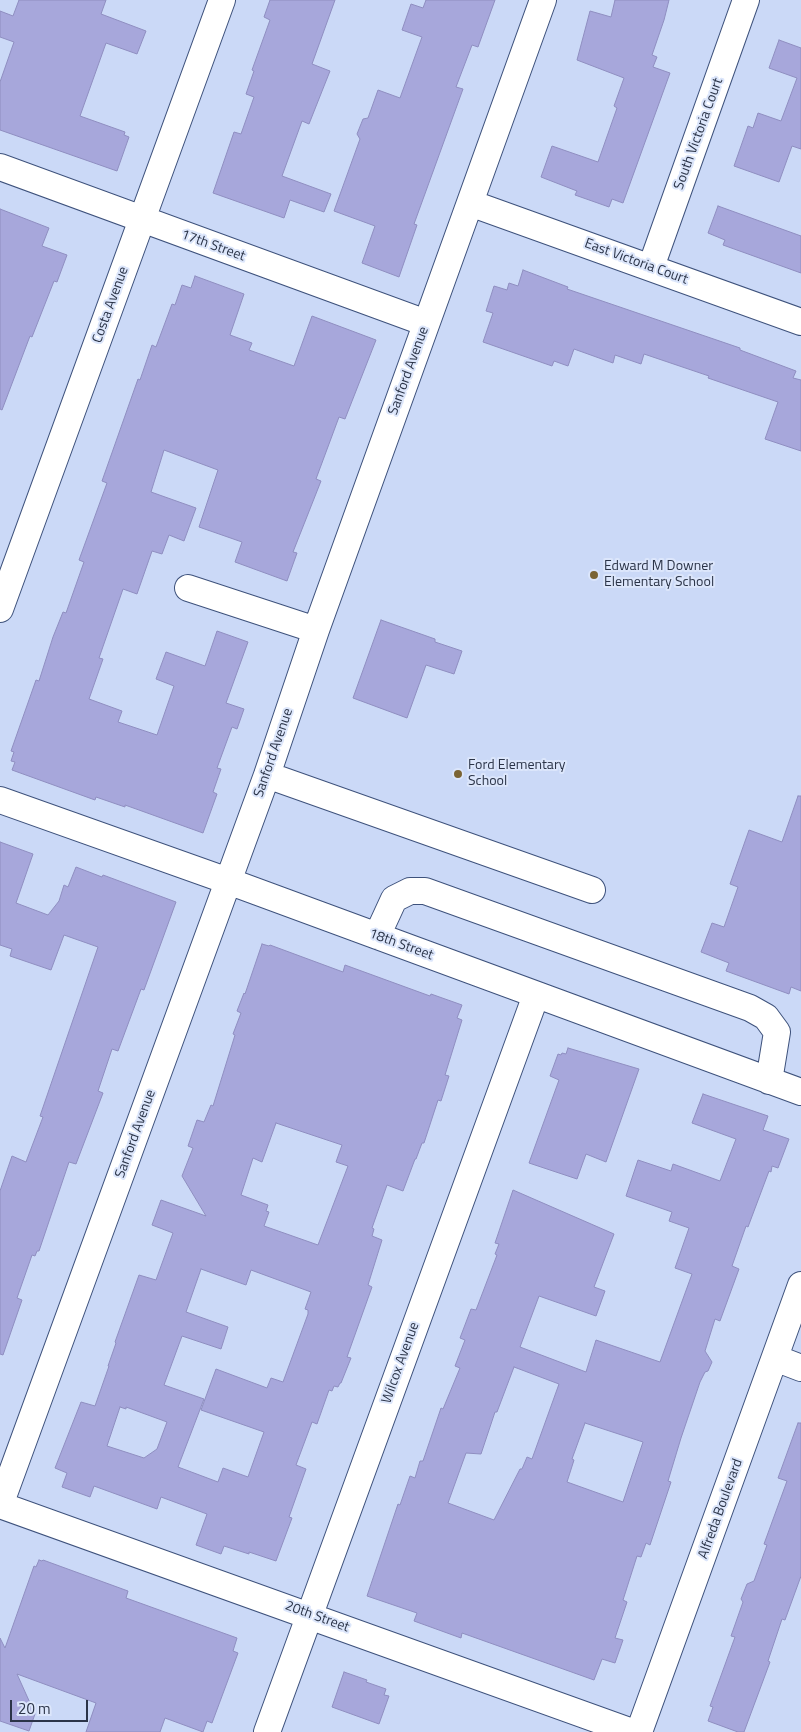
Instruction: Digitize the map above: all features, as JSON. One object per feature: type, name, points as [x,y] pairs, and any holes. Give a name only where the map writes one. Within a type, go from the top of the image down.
[{"type":"street","name":"Costa Avenue","points":[[0,609],[222,0]]},
{"type":"street","name":"Sanford Avenue","points":[[0,1505],[267,775],[316,630],[543,0]]},
{"type":"street","name":"South Victoria Court","points":[[651,267],[746,0]]},
{"type":"street","name":"17th Street","points":[[0,167],[426,324]]},
{"type":"street","name":"East Victoria Court","points":[[470,203],[801,322]]},
{"type":"street","points":[[188,588],[316,630]]},
{"type":"street","points":[[267,775],[592,890]]},
{"type":"street","name":"18th Street","points":[[0,800],[228,881],[801,1092]]},
{"type":"street","points":[[377,936],[394,899],[410,891],[425,892],[750,1008],[766,1017],[777,1032],[769,1081]]},
{"type":"street","name":"Wilcox Avenue","points":[[267,1732],[536,994]]},
{"type":"street","name":"Alfreda Boulevard","points":[[639,1732],[801,1285]]},
{"type":"street","points":[[774,1358],[801,1368]]},
{"type":"street","name":"20th Street","points":[[0,1505],[632,1732]]},
{"type":"building","points":[[19,0],[106,0],[101,14],[146,31],[137,54],[106,43],[80,116],[125,132],[124,135],[129,137],[117,171],[0,130],[0,82],[14,42],[0,37],[0,11],[13,16]]},
{"type":"building","points":[[270,0],[335,0],[312,64],[330,71],[309,124],[302,121],[282,176],[331,194],[324,212],[290,200],[284,218],[213,193],[234,132],[241,134],[254,97],[246,94],[254,71],[252,70],[270,20],[264,17]]},
{"type":"building","points":[[426,0],[495,0],[478,47],[472,45],[456,87],[463,89],[414,224],[417,225],[399,277],[362,263],[375,226],[334,211],[360,139],[357,134],[363,119],[368,118],[378,90],[400,98],[422,37],[402,30],[411,4],[423,8]]},
{"type":"building","points":[[615,0],[669,0],[652,55],[657,57],[653,67],[670,73],[623,203],[612,199],[609,207],[575,195],[577,191],[541,177],[552,146],[598,162],[617,108],[614,106],[624,78],[577,60],[590,11],[611,17]]},
{"type":"building","points":[[779,40],[801,48],[801,149],[792,146],[779,182],[734,166],[748,126],[753,128],[758,113],[781,121],[797,78],[769,68]]},
{"type":"building","points":[[718,206],[801,236],[801,273],[723,245],[725,240],[708,233]]},
{"type":"building","points":[[0,209],[49,228],[42,246],[67,255],[57,282],[54,281],[32,337],[30,336],[2,410],[0,409]]},
{"type":"building","points":[[523,270],[568,287],[567,289],[740,348],[740,350],[796,371],[793,378],[801,380],[801,451],[765,439],[778,402],[708,378],[709,376],[644,354],[641,364],[615,355],[613,363],[574,349],[568,366],[554,361],[552,366],[483,342],[493,313],[486,311],[494,286],[507,290],[509,283],[518,286]]},
{"type":"building","points":[[195,276],[244,294],[230,335],[252,343],[249,350],[294,366],[312,316],[376,340],[345,419],[339,417],[316,479],[321,481],[293,552],[297,553],[287,581],[235,562],[242,542],[199,527],[218,470],[164,450],[151,492],[196,508],[184,541],[169,535],[162,554],[152,551],[137,594],[123,589],[99,658],[103,659],[89,699],[122,711],[118,722],[157,735],[174,686],[156,679],[166,652],[205,666],[217,631],[248,642],[226,703],[244,709],[237,729],[232,727],[217,768],[221,769],[213,792],[217,794],[203,833],[125,805],[125,807],[96,797],[95,800],[12,770],[15,762],[11,761],[14,752],[11,751],[36,680],[39,681],[53,637],[63,612],[66,613],[84,562],[79,560],[107,483],[102,481],[138,379],[140,380],[152,345],[156,347],[172,304],[175,305],[182,285],[191,288]]},
{"type":"building","points":[[381,620],[435,639],[435,642],[462,651],[454,674],[426,665],[407,718],[353,698]]},
{"type":"building","points":[[798,796],[801,796],[801,991],[791,987],[789,994],[726,971],[729,963],[701,952],[712,923],[724,927],[738,887],[730,884],[749,830],[782,842]]},
{"type":"building","points":[[0,842],[33,854],[16,903],[48,915],[59,901],[64,885],[68,887],[76,867],[176,902],[144,990],[141,989],[118,1051],[112,1049],[98,1091],[103,1093],[76,1164],[69,1162],[39,1251],[37,1251],[35,1256],[32,1255],[17,1298],[22,1300],[3,1355],[0,1354],[0,1191],[12,1156],[26,1162],[43,1117],[40,1116],[98,947],[64,935],[51,970],[10,956],[12,949],[0,945]]},
{"type":"building","points":[[262,944],[270,945],[343,972],[345,965],[430,996],[431,994],[462,1005],[457,1018],[462,1020],[445,1075],[449,1076],[441,1101],[438,1100],[424,1143],[422,1143],[415,1159],[403,1191],[387,1185],[372,1228],[374,1229],[372,1236],[382,1240],[368,1285],[372,1287],[347,1357],[351,1358],[341,1383],[338,1387],[334,1386],[332,1391],[329,1390],[317,1424],[312,1422],[296,1465],[306,1469],[289,1517],[292,1518],[276,1561],[224,1546],[221,1554],[196,1545],[207,1514],[161,1497],[157,1509],[94,1486],[90,1497],[62,1487],[67,1473],[55,1468],[81,1402],[95,1406],[139,1275],[156,1280],[173,1233],[152,1225],[161,1200],[206,1216],[182,1176],[193,1148],[188,1146],[197,1120],[204,1122],[211,1105],[213,1106],[235,1035],[233,1034],[241,1013],[237,1011],[245,994]],"holes":[[[276,1123],[342,1145],[336,1162],[348,1166],[318,1245],[264,1226],[269,1212],[266,1211],[268,1205],[241,1195],[253,1158],[262,1162]],[[201,1269],[246,1285],[251,1270],[311,1292],[305,1309],[308,1310],[308,1314],[283,1382],[271,1378],[267,1388],[216,1369],[201,1410],[264,1432],[248,1477],[223,1468],[218,1482],[178,1467],[204,1399],[164,1385],[182,1336],[221,1349],[228,1327],[186,1312]],[[120,1407],[126,1409],[126,1407],[167,1422],[157,1449],[144,1458],[107,1446]]]},
{"type":"building","points":[[568,1048],[639,1069],[606,1162],[586,1154],[577,1179],[529,1163],[559,1080],[550,1076],[558,1054],[566,1054]]},
{"type":"building","points":[[703,1094],[768,1116],[763,1130],[789,1139],[778,1168],[772,1166],[771,1172],[769,1171],[732,1266],[739,1269],[720,1321],[715,1319],[705,1351],[712,1362],[700,1382],[681,1438],[668,1481],[671,1482],[650,1545],[646,1543],[641,1557],[637,1556],[623,1600],[627,1602],[615,1638],[623,1640],[615,1663],[602,1659],[594,1680],[462,1633],[461,1638],[414,1621],[417,1613],[367,1596],[398,1504],[400,1505],[410,1476],[415,1478],[420,1461],[423,1461],[441,1408],[443,1409],[460,1368],[455,1366],[465,1340],[460,1338],[471,1309],[476,1310],[497,1255],[495,1254],[499,1244],[495,1243],[513,1190],[614,1234],[594,1287],[605,1291],[596,1316],[539,1296],[520,1347],[586,1372],[596,1340],[660,1362],[692,1274],[675,1268],[689,1228],[669,1221],[672,1212],[626,1196],[638,1160],[671,1171],[673,1164],[720,1181],[736,1139],[692,1123]],"holes":[[[514,1367],[559,1384],[532,1459],[527,1457],[494,1520],[448,1503],[466,1453],[481,1454],[495,1412],[497,1412]],[[585,1423],[643,1442],[623,1502],[567,1482],[574,1460],[572,1459]]]},
{"type":"building","points":[[798,1423],[801,1423],[801,1576],[785,1620],[782,1619],[768,1661],[770,1662],[744,1732],[738,1732],[708,1721],[713,1707],[710,1706],[735,1637],[731,1636],[743,1602],[741,1599],[747,1584],[754,1581],[767,1545],[764,1544],[787,1481],[778,1478]]},
{"type":"building","points":[[39,1560],[128,1591],[126,1598],[237,1638],[233,1651],[238,1653],[212,1723],[207,1721],[203,1732],[165,1718],[160,1732],[86,1732],[96,1703],[17,1674],[35,1714],[29,1731],[0,1721],[0,1638],[5,1648],[34,1566],[36,1567]]},
{"type":"building","points":[[344,1672],[386,1689],[384,1695],[389,1696],[379,1724],[332,1707]]},
{"type":"place","name":"Edward M Downer Elementary School","points":[[594,575]]},
{"type":"place","name":"Ford Elementary School","points":[[458,774]]}]
